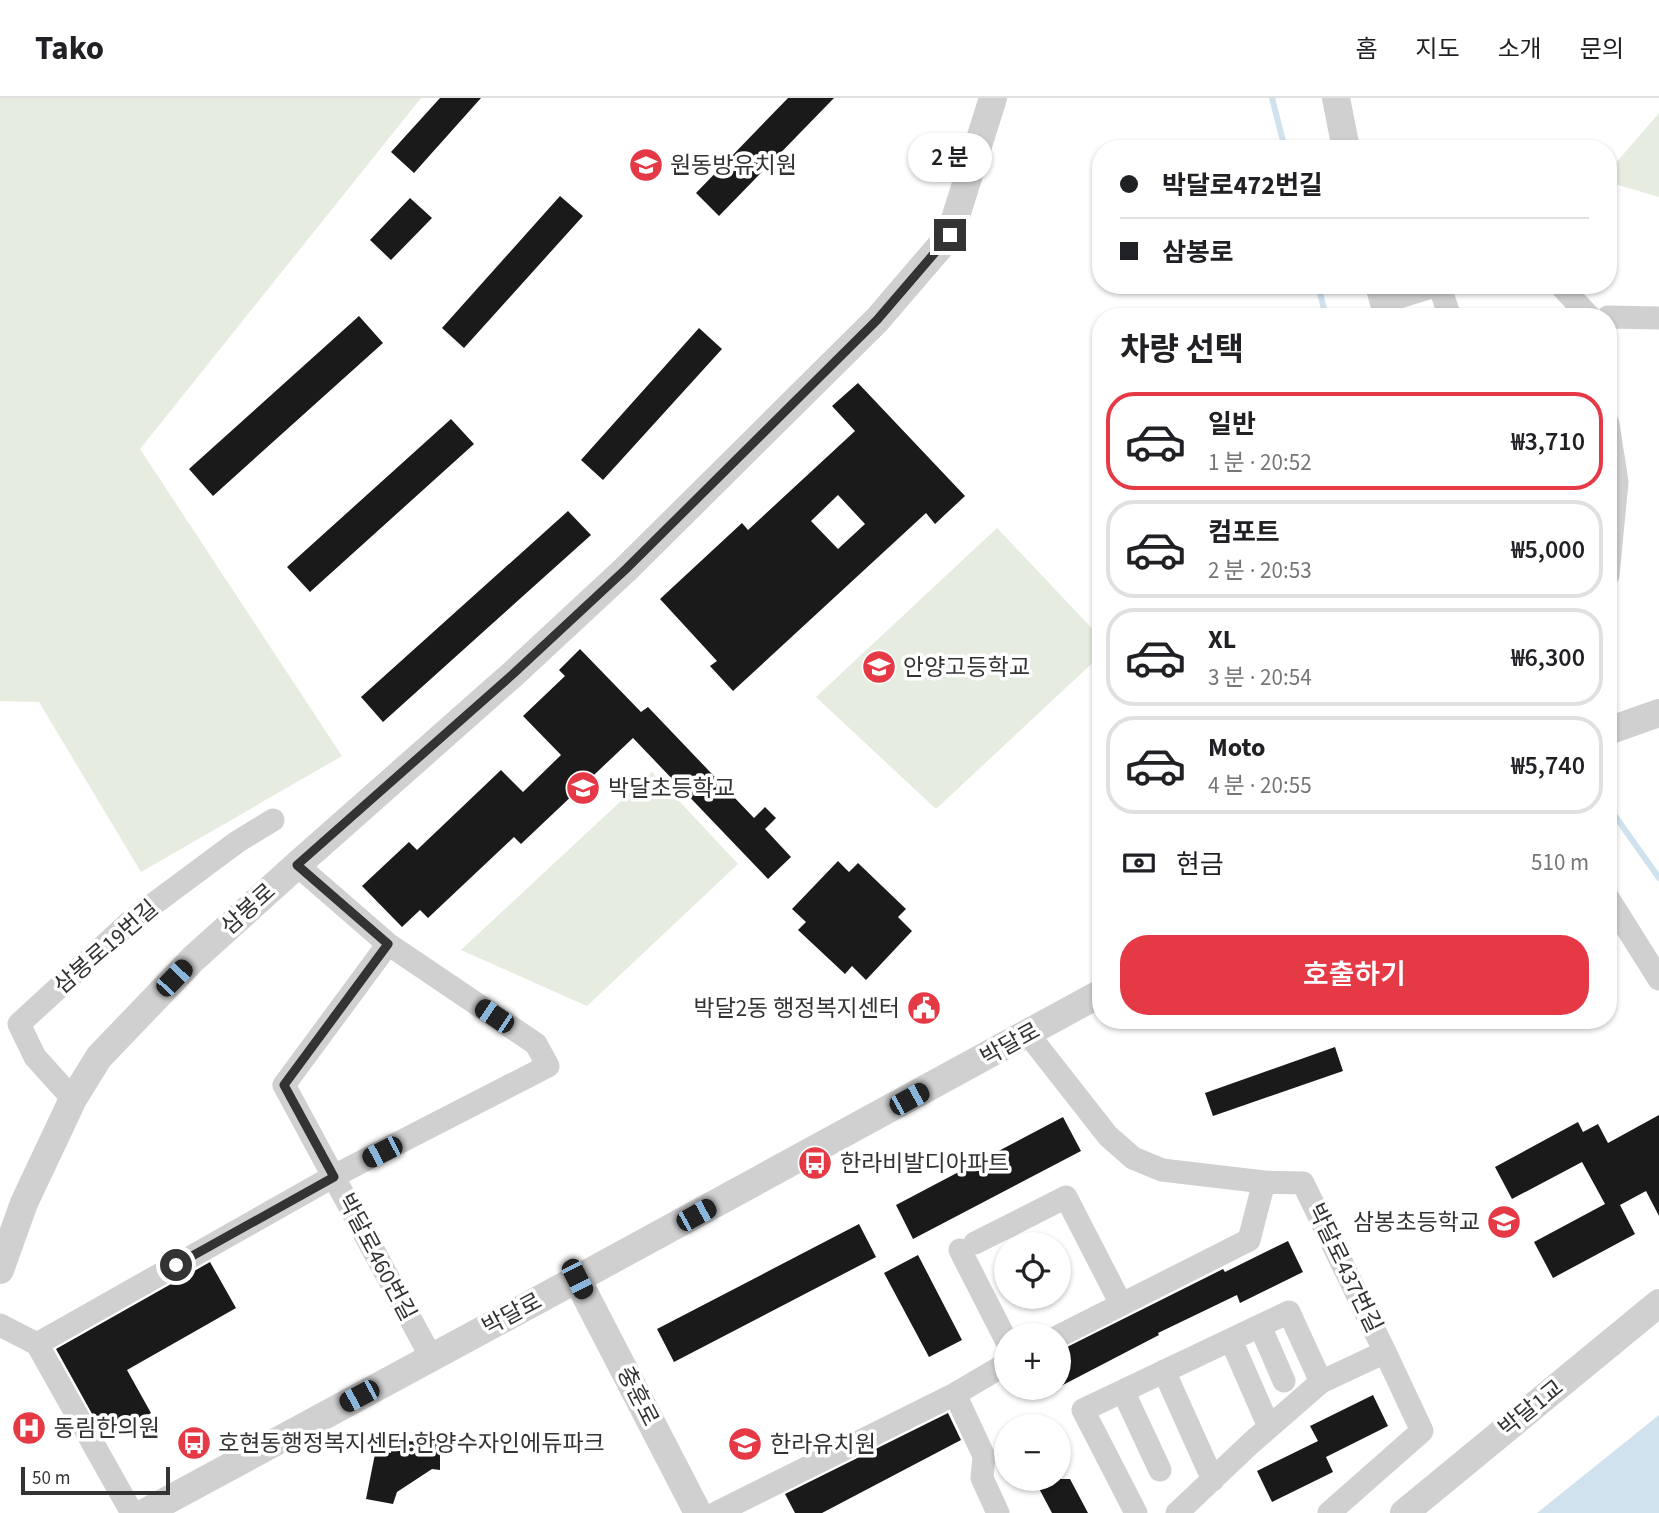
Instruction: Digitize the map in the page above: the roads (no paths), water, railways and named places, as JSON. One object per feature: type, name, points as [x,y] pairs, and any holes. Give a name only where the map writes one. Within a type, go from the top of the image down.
[{"type":"street","name":"삼봉로","points":[[0,1270],[24,1203],[73,1099],[99,1057],[193,959],[513,674],[626,569],[877,320],[950,235],[993,98]]},
{"type":"street","points":[[1336,98],[1344,140]]},
{"type":"street","points":[[1384,301],[1408,294]]},
{"type":"street","points":[[1568,294],[1582,308]]},
{"type":"street","points":[[1617,317],[1659,318]]},
{"type":"street","points":[[1617,728],[1659,713]]},
{"type":"street","name":"삼봉로19번길","points":[[73,1099],[35,1057],[19,1024],[132,920],[237,842],[274,820]]},
{"type":"street","points":[[37,1344],[334,1177],[548,1066],[536,1044],[388,944],[297,865]]},
{"type":"street","points":[[1617,912],[1659,979]]},
{"type":"street","name":"박달로460번길","points":[[388,944],[284,1085],[431,1357]]},
{"type":"street","name":"박달로","points":[[144,1513],[1092,998]]},
{"type":"street","name":"박달로437번길","points":[[1028,1034],[1108,1136],[1133,1158],[1162,1170],[1264,1182],[1303,1183],[1422,1432],[1329,1513]]},
{"type":"street","points":[[1071,1330],[1249,1240],[1264,1182]]},
{"type":"street","points":[[999,1323],[968,1246],[1066,1197],[1121,1304]]},
{"type":"street","name":"충훈로","points":[[577,1279],[698,1513]]},
{"type":"street","name":"박달1교","points":[[1404,1513],[1659,1303]]},
{"type":"street","points":[[1136,1513],[1083,1410],[1289,1312],[1321,1382]]},
{"type":"street","points":[[0,1325],[37,1344],[132,1513]]},
{"type":"street","points":[[1260,1326],[1284,1381]]},
{"type":"street","points":[[1231,1340],[1269,1427]]},
{"type":"street","points":[[1177,1513],[1321,1382],[1385,1352]]},
{"type":"street","points":[[716,1513],[955,1394],[994,1371]]},
{"type":"street","points":[[1164,1371],[1213,1480]]},
{"type":"street","points":[[1123,1391],[1160,1470]]},
{"type":"street","points":[[955,1394],[984,1456],[982,1478],[998,1513]]},
{"type":"water","points":[[1659,1415],[1659,1513],[1537,1513]]},
{"type":"waterway","points":[[1272,98],[1283,140]]},
{"type":"waterway","points":[[1320,294],[1324,308]]},
{"type":"waterway","points":[[1617,819],[1659,878]]},
{"type":"place","name":"원동방유치원","points":[[646,165]]},
{"type":"place","name":"안양고등학교","points":[[879,667]]},
{"type":"place","name":"박달초등학교","points":[[583,788]]},
{"type":"place","name":"박달2동 행정복지센터","points":[[924,1008]]},
{"type":"place","name":"한라비발디아파트","points":[[815,1163]]},
{"type":"place","name":"삼봉초등학교","points":[[1504,1222]]},
{"type":"place","name":"동림한의원","points":[[29,1428]]},
{"type":"place","name":"호현동행정복지센터.한양수자인에듀파크","points":[[194,1443]]},
{"type":"place","name":"한라유치원","points":[[745,1444]]}]
